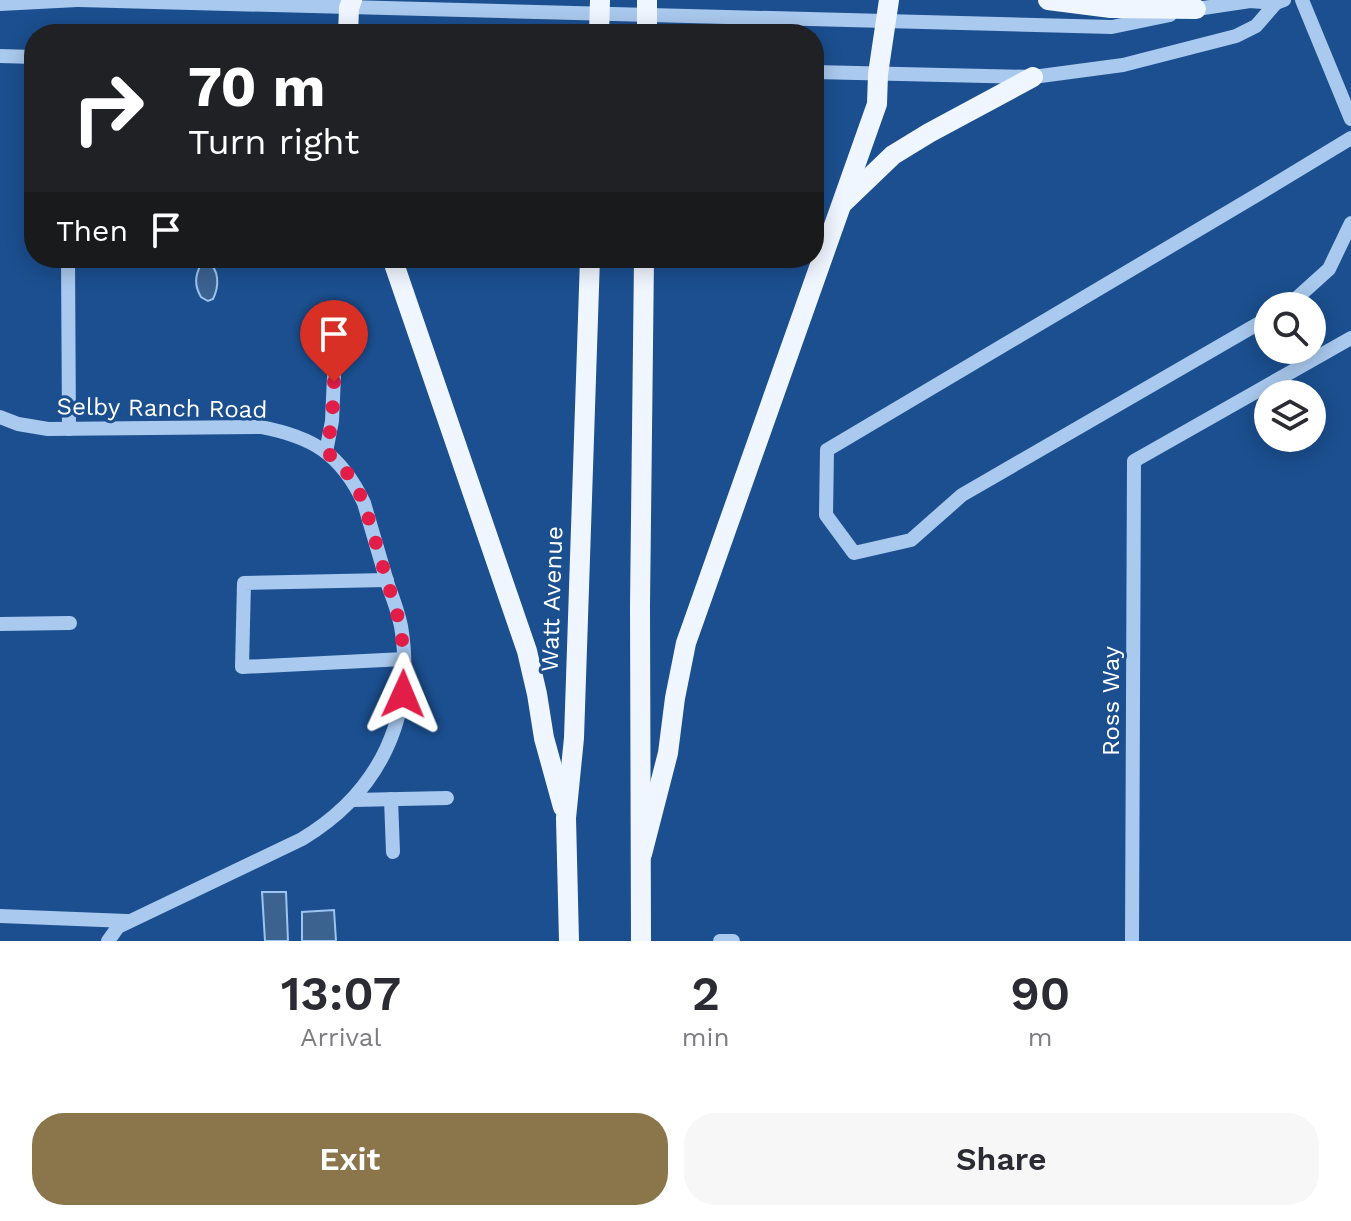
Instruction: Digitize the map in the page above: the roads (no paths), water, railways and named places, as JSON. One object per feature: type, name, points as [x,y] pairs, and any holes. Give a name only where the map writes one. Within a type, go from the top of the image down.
[{"type":"main road","points":[[599,24],[600,0]]},
{"type":"main road","points":[[647,0],[647,24]]},
{"type":"main road","points":[[1048,0],[1111,8],[1196,9]]},
{"type":"main road","points":[[349,24],[351,4]]},
{"type":"main road","points":[[824,253],[877,104],[878,74],[888,10]]},
{"type":"main road","points":[[841,205],[893,155],[1033,77]]},
{"type":"main road","points":[[395,268],[527,651],[544,738],[566,818]]},
{"type":"main road","name":"Watt Avenue","points":[[569,941],[566,818],[574,738],[590,268]]},
{"type":"main road","points":[[641,941],[640,606],[644,268]]},
{"type":"main road","points":[[642,854],[668,753],[686,643],[819,268]]},
{"type":"street","points":[[0,4],[78,0],[888,10],[1112,27],[1196,9],[1250,1],[1280,2]]},
{"type":"street","points":[[1302,0],[1351,119]]},
{"type":"street","points":[[824,72],[1033,77],[1123,65],[1236,36],[1256,26],[1280,2]]},
{"type":"street","points":[[0,56],[24,57]]},
{"type":"street","points":[[1254,326],[962,495],[911,540],[854,553],[826,515],[827,450],[1351,138]]},
{"type":"street","points":[[1304,292],[1329,269],[1351,223]]},
{"type":"street","points":[[68,268],[69,429]]},
{"type":"street","name":"Ross Way","points":[[1132,941],[1134,461],[1351,338]]},
{"type":"street","points":[[326,452],[332,421],[335,354]]},
{"type":"street","name":"Selby Ranch Road","points":[[0,417],[33,428],[261,427],[289,433],[317,445],[346,471],[364,503],[400,624],[404,659],[403,694],[395,731],[378,768],[353,800],[323,827],[118,927],[108,941]]},
{"type":"street","points":[[387,580],[244,583],[242,667],[404,659]]},
{"type":"street","points":[[0,624],[70,623]]},
{"type":"street","points":[[353,800],[447,798]]},
{"type":"street","points":[[391,799],[393,852]]},
{"type":"street","points":[[0,916],[130,921]]},
{"type":"street","points":[[720,941],[733,941]]},
{"type":"water","points":[[199,268],[214,269],[217,284],[213,299],[208,301],[201,297],[197,288]]},
{"type":"water","points":[[262,892],[286,892],[288,941],[265,941]]},
{"type":"water","points":[[334,910],[336,941],[302,941],[302,912]]}]
